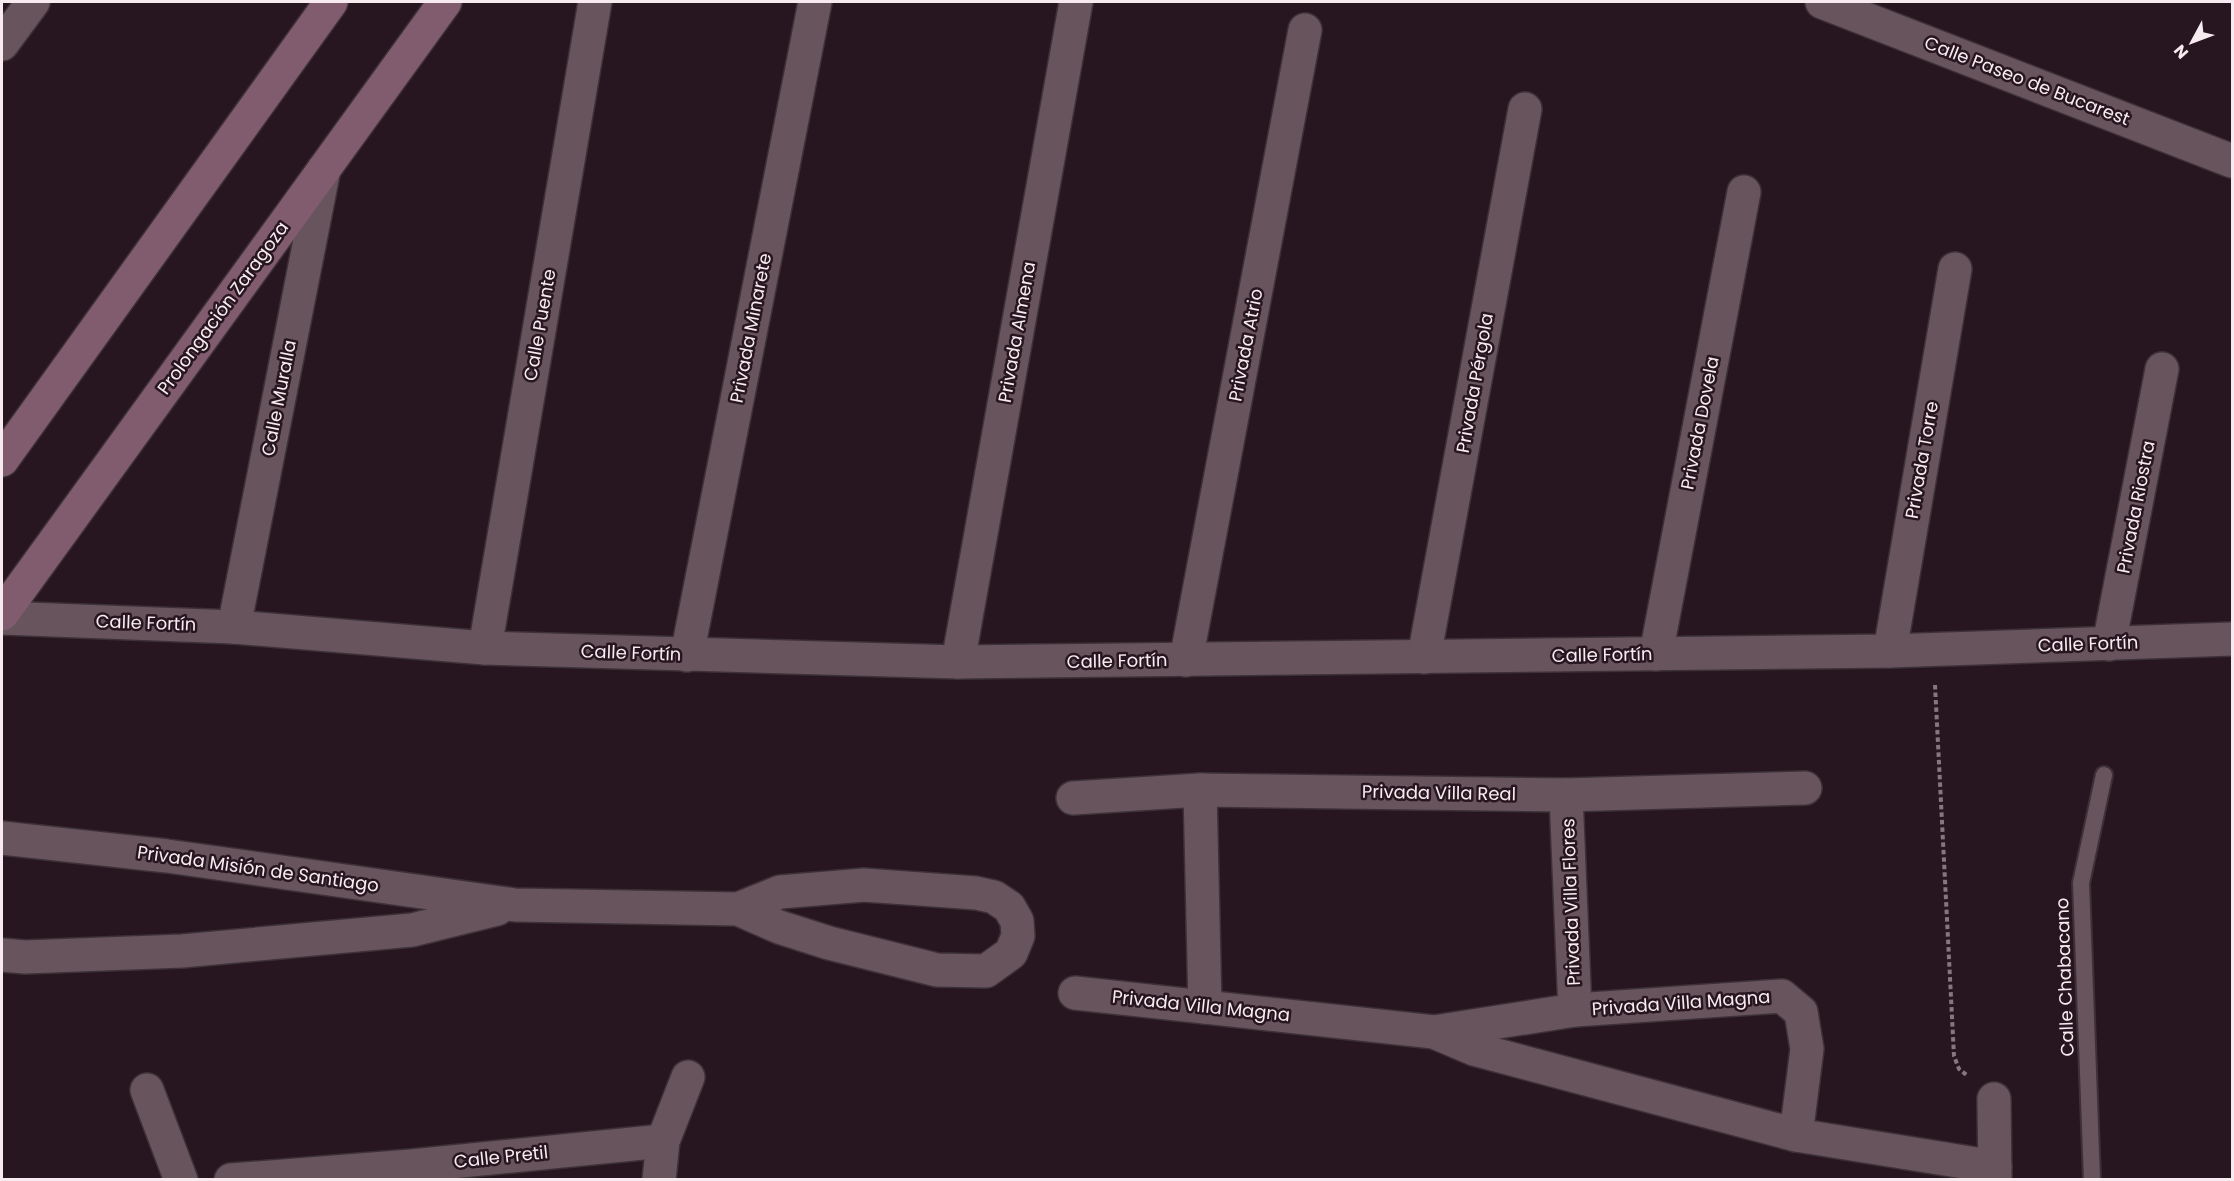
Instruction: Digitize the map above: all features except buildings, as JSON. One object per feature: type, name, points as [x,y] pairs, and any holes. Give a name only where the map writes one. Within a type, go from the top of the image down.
[{"type":"street","points":[[2,44],[33,2]]},
{"type":"street","points":[[2,460],[331,2]]},
{"type":"street","name":"Prolongación Zaragoza","points":[[2,616],[442,2]]},
{"type":"street","name":"Calle Puente","points":[[485,648],[595,2]]},
{"type":"street","name":"Privada Minarete","points":[[687,655],[815,2]]},
{"type":"street","name":"Privada Almena","points":[[958,662],[1076,2]]},
{"type":"street","name":"Calle Paseo de Bucarest","points":[[1822,2],[2232,161]]},
{"type":"street","name":"Privada Atrio","points":[[1186,660],[1305,30]]},
{"type":"street","name":"Privada Pérgola","points":[[1424,657],[1526,109]]},
{"type":"street","name":"Calle Muralla","points":[[234,627],[324,169]]},
{"type":"street","name":"Privada Dovela","points":[[1656,654],[1744,192]]},
{"type":"street","name":"Privada Torre","points":[[1890,651],[1955,269]]},
{"type":"street","name":"Privada Riostra","points":[[2109,644],[2162,369]]},
{"type":"street","name":"Calle Fortín","points":[[2,616],[234,627],[485,648],[958,662],[1890,651],[2232,639]]},
{"type":"street","name":"Privada Villa Real","points":[[1073,798],[1200,790],[1566,795],[1804,788]]},
{"type":"street","points":[[1200,790],[1205,1007]]},
{"type":"street","name":"Privada Villa Flores","points":[[1566,795],[1575,1010]]},
{"type":"street","name":"Privada Misión de Santiago","points":[[2,838],[167,856],[514,905],[738,909],[779,927],[829,944],[937,970],[986,971],[1011,953],[1018,936],[1017,921],[1010,907],[994,897],[976,894],[864,885],[780,892],[738,909]]},
{"type":"street","name":"Privada Misión de Santiago","points":[[2,955],[26,957],[182,951],[401,931],[514,905]]},
{"type":"street","name":"Privada Villa Magna","points":[[1075,993],[1434,1032],[1575,1010],[1782,996],[1801,1012],[1807,1049],[1796,1135]]},
{"type":"street","name":"Privada Villa Magna","points":[[1434,1032],[1474,1049],[1796,1135],[1995,1173]]},
{"type":"street","points":[[659,1179],[663,1141],[688,1077]]},
{"type":"street","points":[[147,1090],[181,1179]]},
{"type":"street","points":[[1994,1099],[1995,1173]]},
{"type":"street","name":"Calle Pretil","points":[[231,1179],[410,1173],[663,1141]]},
{"type":"lane","name":"Calle Chabacano","points":[[2092,1179],[2081,884],[2104,775]]},
{"type":"path","points":[[1934,650],[1953,1056],[1959,1069],[1994,1099]]}]
